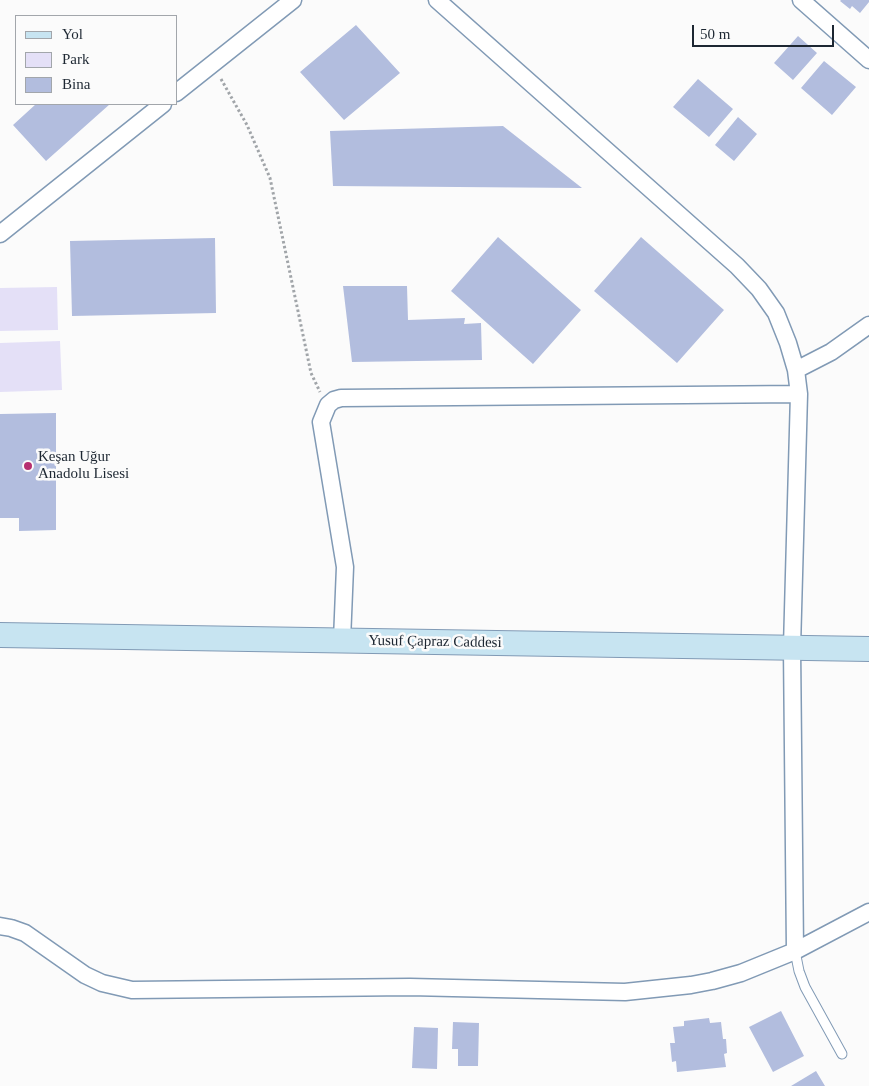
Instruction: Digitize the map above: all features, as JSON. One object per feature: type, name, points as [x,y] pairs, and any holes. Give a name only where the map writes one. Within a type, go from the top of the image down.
[{"type":"street","points":[[178,92],[294,0]]},
{"type":"street","points":[[437,0],[737,266],[759,289],[776,313],[788,343],[796,370],[799,394],[792,647],[795,951]]},
{"type":"street","points":[[801,0],[869,60]]},
{"type":"street","points":[[0,234],[162,105]]},
{"type":"street","points":[[796,370],[831,352],[869,325]]},
{"type":"street","points":[[342,640],[346,588],[345,567],[321,422],[328,405],[334,400],[341,398],[799,394]]},
{"type":"street","name":"Yusuf Çapraz Caddesi","points":[[0,635],[869,649]]},
{"type":"street","points":[[0,926],[25,933],[85,975],[102,983],[132,990],[410,987],[626,992],[691,985],[742,974],[795,951],[869,912]]},
{"type":"lane","points":[[795,951],[805,987],[842,1054]]},
{"type":"path","points":[[212,65],[247,125],[270,178],[311,373],[317,388],[328,405]]},
{"type":"green space","points":[[57,287],[58,330],[0,331],[0,288]]},
{"type":"green space","points":[[60,341],[62,390],[0,392],[0,343]]},
{"type":"building","points":[[841,0],[869,0],[869,2],[860,13],[852,6],[850,9]]},
{"type":"building","points":[[356,25],[400,73],[344,120],[300,72]]},
{"type":"building","points":[[798,36],[817,53],[793,80],[774,63]]},
{"type":"building","points":[[824,61],[856,87],[832,115],[801,88]]},
{"type":"building","points":[[698,79],[733,109],[709,137],[673,107]]},
{"type":"building","points":[[35,105],[109,105],[46,161],[13,125]]},
{"type":"building","points":[[738,117],[757,134],[734,161],[715,145]]},
{"type":"building","points":[[503,126],[582,188],[333,186],[330,131]]},
{"type":"building","points":[[498,237],[581,310],[533,364],[451,291]]},
{"type":"building","points":[[641,237],[724,310],[677,363],[594,291]]},
{"type":"building","points":[[215,238],[216,313],[72,316],[70,241]]},
{"type":"building","points":[[343,286],[407,286],[408,320],[465,318],[464,324],[481,323],[482,360],[352,362]]},
{"type":"building","name":"Keşan Uğur Anadolu Lisesi","points":[[56,413],[56,530],[19,531],[19,518],[0,518],[0,414]]},
{"type":"building","points":[[781,1011],[804,1056],[773,1072],[749,1027]]},
{"type":"building","points":[[709,1018],[710,1023],[721,1022],[723,1039],[726,1039],[727,1053],[724,1054],[726,1067],[677,1072],[676,1061],[672,1062],[670,1043],[675,1043],[673,1027],[684,1026],[684,1021]]},
{"type":"building","points":[[453,1022],[479,1023],[478,1066],[458,1066],[458,1049],[452,1049]]},
{"type":"building","points":[[414,1027],[438,1028],[437,1069],[412,1068]]},
{"type":"building","points":[[816,1071],[825,1086],[791,1086]]},
{"type":"place","name":"Keşan Uğur Anadolu Lisesi","points":[[28,466]]}]
